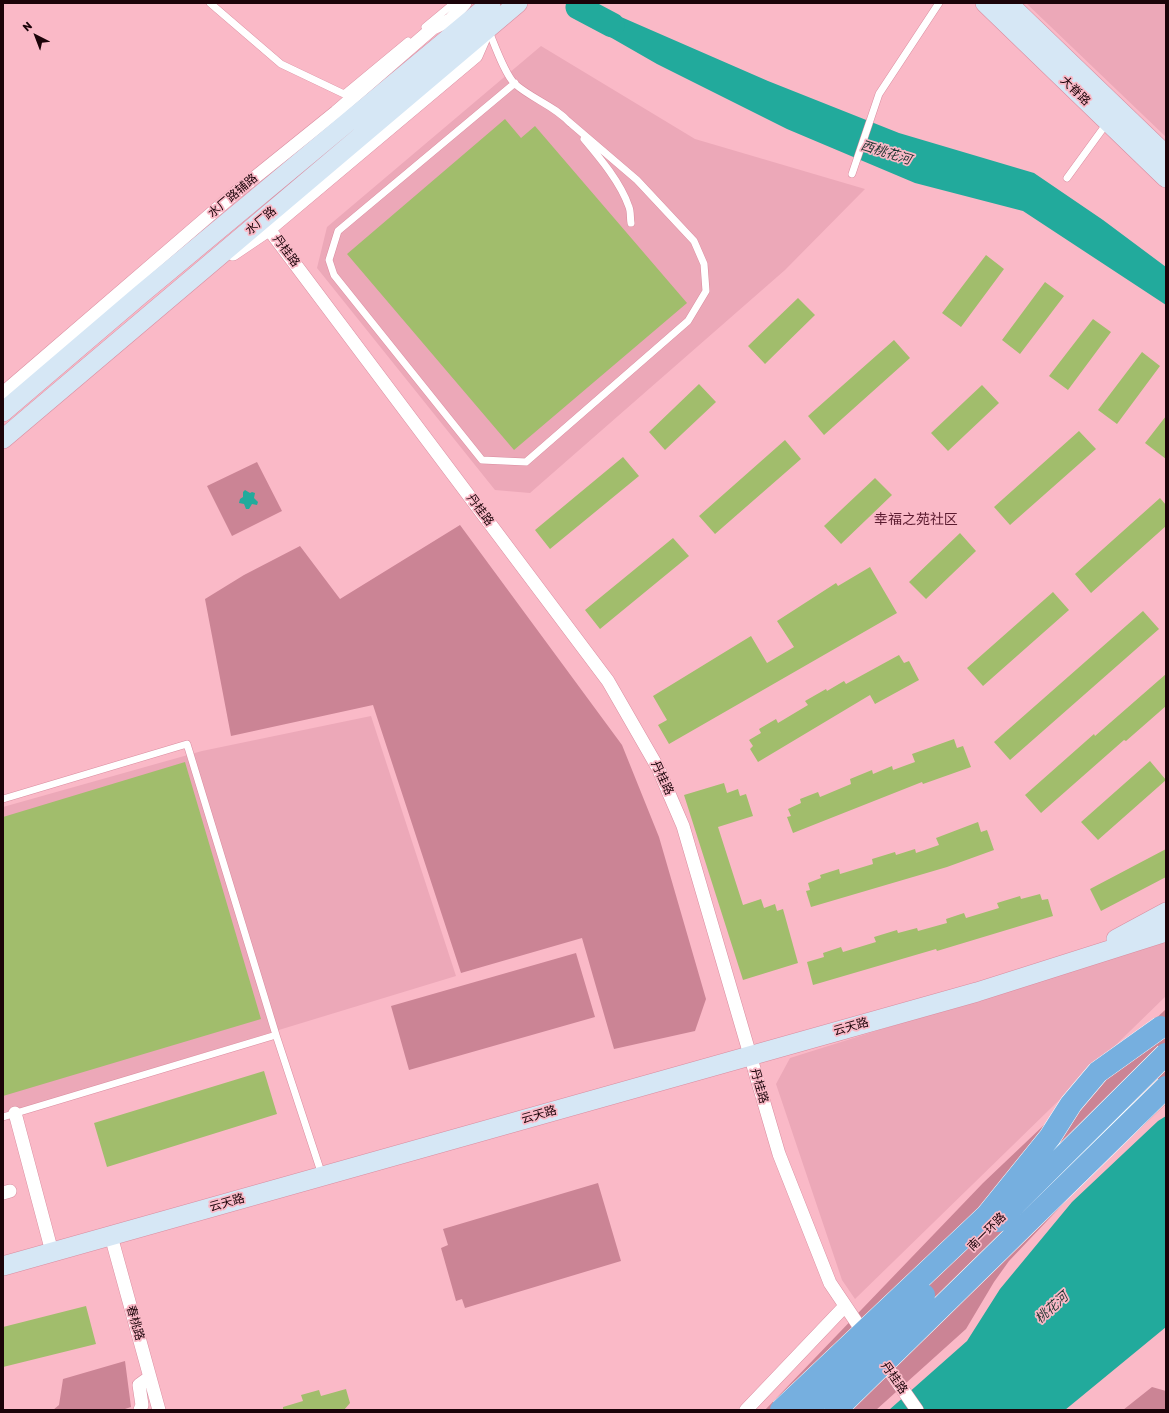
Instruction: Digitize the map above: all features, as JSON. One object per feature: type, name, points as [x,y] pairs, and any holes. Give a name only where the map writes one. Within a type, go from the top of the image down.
[{"type":"highway","points":[[781,1410],[987,1215],[1050,1137],[1071,1104],[1098,1072],[1161,1027]]},
{"type":"highway","name":"南一环路","points":[[808,1410],[1166,1054]]},
{"type":"highway","name":"南一环路","points":[[836,1410],[1166,1087]]},
{"type":"street","name":"水厂路","points":[[3,440],[171,297],[266,224],[518,3]]},
{"type":"street","name":"大脊路","points":[[985,3],[1166,178]]},
{"type":"street","name":"大脊路","points":[[1008,3],[1166,155]]},
{"type":"street","name":"水厂路","points":[[3,412],[480,6]]},
{"type":"street","name":"水厂路辅路","points":[[3,393],[233,195],[336,112],[433,28],[480,6]]},
{"type":"street","name":"丹桂路","points":[[266,224],[608,681],[658,768],[683,826],[779,1154],[830,1283],[917,1410]]},
{"type":"street","name":"云天路","points":[[1074,962],[1166,912]]},
{"type":"street","name":"云天路","points":[[3,1266],[977,992],[1166,932]]},
{"type":"street","points":[[9,1115],[52,1252]]},
{"type":"street","name":"春桃路","points":[[110,1236],[159,1410]]},
{"type":"street","points":[[746,1410],[845,1306]]},
{"type":"street","points":[[140,1410],[142,1405],[140,1385],[150,1377]]},
{"type":"lane","points":[[210,3],[281,64],[344,94],[454,3]]},
{"type":"lane","points":[[852,174],[878,97],[938,3]]},
{"type":"lane","points":[[488,29],[504,66],[514,83],[568,120],[637,180],[694,241],[704,264],[706,291],[688,321],[526,462],[482,460],[334,275],[329,260],[338,231],[514,83]]},
{"type":"lane","points":[[568,120],[598,156],[625,197],[630,209],[631,223]]},
{"type":"lane","points":[[1067,178],[1107,122]]},
{"type":"lane","points":[[3,799],[187,744],[276,1035],[322,1176]]},
{"type":"lane","points":[[9,1115],[276,1035]]},
{"type":"shaded area","points":[[1026,3],[1166,3],[1166,137]]},
{"type":"shaded area","points":[[541,46],[695,139],[865,189],[785,270],[530,493],[495,490],[317,268],[327,227]]},
{"type":"shaded area","points":[[257,462],[282,511],[232,536],[207,486]]},
{"type":"shaded area","points":[[460,525],[622,745],[659,837],[706,999],[695,1031],[614,1049],[582,938],[461,973],[373,705],[231,736],[205,599],[244,575],[300,546],[340,599]]},
{"type":"shaded area","points":[[371,716],[456,976],[3,1114],[3,807],[202,751]]},
{"type":"shaded area","points":[[1166,940],[1166,996],[855,1299],[842,1280],[776,1084],[790,1058]]},
{"type":"shaded area","points":[[576,953],[595,1017],[409,1070],[391,1006]]},
{"type":"shaded area","points":[[1166,1009],[1166,1104],[1084,1182],[1009,1261],[994,1282],[966,1329],[876,1410],[765,1410],[983,1183]]},
{"type":"shaded area","points":[[598,1183],[621,1261],[465,1308],[462,1299],[456,1301],[441,1248],[448,1245],[443,1229]]},
{"type":"shaded area","points":[[125,1361],[131,1407],[122,1410],[53,1410],[59,1405],[63,1379]]},
{"type":"shaded area","points":[[1152,1387],[1166,1391],[1166,1410],[1123,1410]]},
{"type":"water","points":[[589,3],[768,81],[899,133],[1034,173],[1103,220],[1166,267],[1166,305],[1023,211],[915,183],[787,129],[657,64],[575,17]]},
{"type":"water","points":[[245,490],[250,493],[255,493],[254,498],[258,502],[257,505],[252,504],[249,509],[246,509],[244,504],[239,503]]},
{"type":"water","name":"桃花河","points":[[1166,1116],[1166,1327],[1065,1410],[889,1410],[967,1341],[1000,1289],[1072,1202],[1158,1121]]},
{"type":"building","points":[[505,119],[521,138],[535,126],[687,303],[514,450],[347,254]]},
{"type":"building","points":[[986,255],[1004,269],[961,327],[942,313]]},
{"type":"building","points":[[1045,282],[1064,296],[1020,354],[1002,340]]},
{"type":"building","points":[[798,298],[815,315],[765,364],[748,346]]},
{"type":"building","points":[[1093,319],[1111,332],[1068,390],[1049,376]]},
{"type":"building","points":[[894,340],[910,358],[824,435],[808,416]]},
{"type":"building","points":[[1142,352],[1160,366],[1117,424],[1098,410]]},
{"type":"building","points":[[699,384],[716,402],[665,450],[649,432]]},
{"type":"building","points":[[982,385],[999,403],[948,451],[931,433]]},
{"type":"building","points":[[1166,416],[1166,459],[1145,443]]},
{"type":"building","points":[[1079,431],[1096,449],[1010,525],[994,507]]},
{"type":"building","points":[[785,440],[801,459],[715,534],[699,516]]},
{"type":"building","points":[[623,457],[639,476],[550,549],[535,530]]},
{"type":"building","points":[[875,478],[892,495],[841,544],[824,526]]},
{"type":"building","points":[[1160,498],[1166,505],[1166,526],[1091,593],[1075,574]]},
{"type":"building","points":[[960,533],[976,551],[926,599],[909,582]]},
{"type":"building","points":[[673,538],[689,556],[600,629],[585,610]]},
{"type":"building","points":[[870,567],[897,613],[669,744],[658,725],[667,720],[653,696],[751,636],[767,663],[794,647],[777,621],[836,583],[838,586]]},
{"type":"building","points":[[1053,592],[1069,610],[983,686],[967,668]]},
{"type":"building","points":[[1143,611],[1159,629],[1010,760],[994,742]]},
{"type":"building","points":[[899,655],[904,663],[909,661],[919,680],[875,704],[870,695],[758,762],[750,749],[753,746],[749,740],[761,733],[759,729],[776,719],[778,723],[808,705],[805,701],[826,689],[827,691],[844,681],[846,684]]},
{"type":"building","points":[[1166,674],[1166,706],[1126,741],[1124,740],[1041,813],[1025,795],[1094,734],[1095,736]]},
{"type":"building","points":[[954,739],[957,748],[963,746],[971,767],[923,784],[922,782],[793,833],[787,817],[791,816],[788,809],[801,803],[800,799],[818,792],[820,797],[851,784],[850,779],[872,770],[873,774],[892,766],[893,770],[915,762],[912,754]]},
{"type":"building","points":[[1150,761],[1166,780],[1098,840],[1081,822]]},
{"type":"building","points":[[185,762],[261,1019],[3,1096],[3,817]]},
{"type":"building","points":[[724,783],[727,793],[738,789],[740,796],[746,794],[753,816],[718,827],[743,905],[761,899],[764,908],[775,904],[777,911],[783,909],[798,963],[743,980],[684,795]]},
{"type":"building","points":[[978,822],[981,832],[987,830],[994,850],[947,867],[811,907],[806,891],[810,890],[808,883],[821,878],[820,875],[839,869],[840,874],[873,864],[872,859],[895,852],[896,855],[915,849],[916,853],[939,845],[936,838]]},
{"type":"building","points":[[1166,849],[1166,877],[1101,911],[1090,889]]},
{"type":"building","points":[[1040,894],[1042,900],[1048,899],[1053,916],[937,951],[936,949],[813,985],[807,962],[824,957],[823,953],[841,947],[843,952],[876,942],[874,937],[897,930],[898,933],[917,928],[918,931],[947,923],[946,919],[964,913],[966,918],[999,908],[997,903],[1020,896],[1021,899]]},
{"type":"building","points":[[264,1071],[277,1114],[107,1167],[94,1123]]},
{"type":"building","points":[[86,1306],[96,1344],[3,1367],[3,1327]]},
{"type":"building","points":[[346,1389],[350,1403],[344,1410],[283,1410],[283,1407],[303,1401],[301,1395],[319,1390],[321,1396]]},
{"type":"waterway","name":"西桃花河","points":[[578,7],[612,25]]},
{"type":"district","name":"幸福之苑社区","points":[[916,520]]}]
